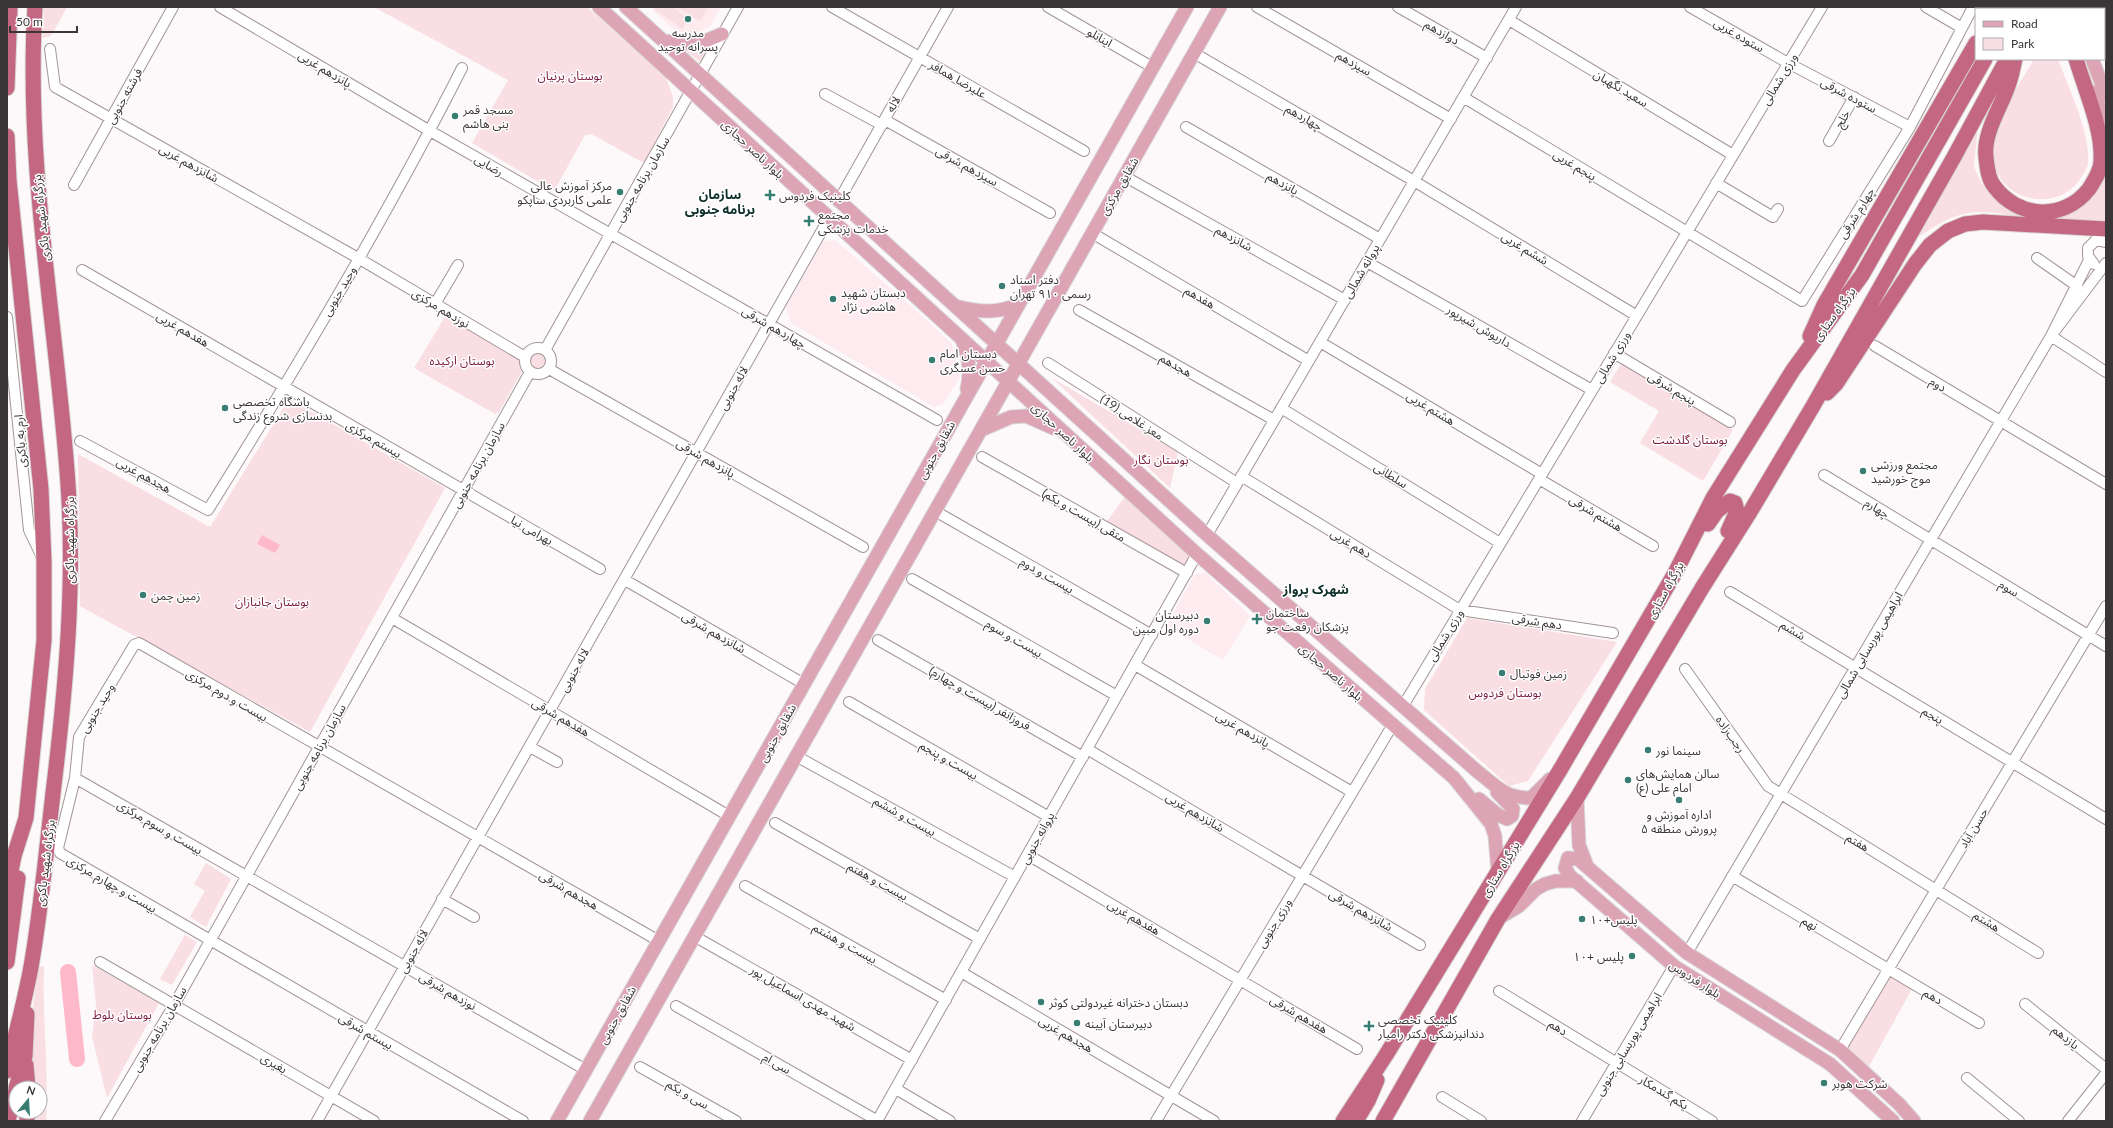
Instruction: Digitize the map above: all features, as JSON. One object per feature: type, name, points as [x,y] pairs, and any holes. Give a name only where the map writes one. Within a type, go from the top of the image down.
[{"type":"highway","points":[[7,88],[10,7]]},
{"type":"highway","name":"بزرگراه شهید باکری","points":[[7,1071],[30,971],[62,719],[68,642],[70,556],[68,487],[56,343],[35,158],[33,81],[35,7]]},
{"type":"highway","points":[[1794,370],[1824,305],[1975,45]]},
{"type":"highway","name":"بزرگراه ستاری","points":[[1342,1121],[1386,1055],[1560,770],[1676,573],[1713,498],[1794,370],[1862,275],[1984,60]]},
{"type":"highway","name":"بزرگراه ستاری","points":[[1383,1121],[1498,919],[1578,798],[1702,588],[1750,512],[1813,406],[1954,158],[2006,60]]},
{"type":"highway","points":[[2015,60],[2009,83],[1989,136],[1986,155],[1988,172],[1993,185],[2006,199],[2023,209],[2041,213],[2061,210],[2081,199],[2095,181],[2101,163],[2100,141],[2076,60]]},
{"type":"highway","name":"بزرگراه شهید باکری","points":[[7,136],[9,180],[40,489],[44,562],[44,640],[26,818],[14,856],[7,891]]},
{"type":"highway","points":[[1813,406],[1836,384],[1915,264],[1930,245],[1948,231],[1965,224],[1983,222],[2106,229]]},
{"type":"highway","points":[[1676,573],[1696,545],[1717,511],[1730,501],[1736,502],[1738,511],[1734,521],[1712,556],[1702,588]]},
{"type":"highway","points":[[7,962],[26,818]]},
{"type":"highway","points":[[21,1080],[25,1056],[30,971]]},
{"type":"highway","points":[[1356,1121],[1368,1101],[1386,1055]]},
{"type":"highway","points":[[25,1056],[28,1080]]},
{"type":"highway","points":[[18,1080],[25,1056]]},
{"type":"main road","name":"بلوار ناصر حجازی","points":[[599,7],[1197,554],[1392,726],[1454,778],[1491,824],[1496,836],[1498,872]]},
{"type":"main road","name":"بلوار ناصر حجازی","points":[[626,7],[838,202],[1207,535],[1478,772],[1508,795],[1531,798],[1560,770]]},
{"type":"main road","points":[[996,344],[1187,7]]},
{"type":"main road","name":"شقایق مرکزی","points":[[1018,365],[1220,7]]},
{"type":"main road","points":[[664,41],[698,44],[722,34]]},
{"type":"main road","points":[[2080,60],[2106,123]]},
{"type":"main road","points":[[2092,60],[2106,95]]},
{"type":"main road","points":[[953,306],[991,312],[1019,304]]},
{"type":"main road","points":[[960,337],[966,350],[970,369],[965,398]]},
{"type":"main road","name":"شقایق جنوبی","points":[[557,1121],[996,344]]},
{"type":"main road","points":[[595,1119],[694,936],[1018,365]]},
{"type":"main road","points":[[981,430],[1011,417],[1026,416],[1062,432]]},
{"type":"main road","points":[[1454,778],[1498,815],[1507,819],[1510,818],[1512,816],[1513,809],[1478,772]]},
{"type":"main road","name":"بلوار فردوس","points":[[1578,798],[1579,845],[1588,868]]},
{"type":"main road","name":"بلوار فردوس","points":[[1893,1121],[1830,1064],[1674,966],[1577,881],[1565,868],[1568,858],[1578,859],[1687,953],[1840,1050],[1899,1104],[1914,1121]]},
{"type":"main road","points":[[1498,919],[1519,906],[1536,889],[1545,884],[1556,881],[1577,881]]},
{"type":"street","name":"فرشته جنوبی","points":[[74,185],[173,7]]},
{"type":"street","name":"پانزدهم غربی","points":[[220,7],[430,131]]},
{"type":"street","name":"سازمان برنامه جنوبی","points":[[545,350],[692,92],[722,34],[738,7]]},
{"type":"street","name":"علیرضا همافر","points":[[832,7],[1084,151]]},
{"type":"street","name":"لاله","points":[[838,202],[948,7]]},
{"type":"street","name":"اینانلو","points":[[1048,7],[1152,67]]},
{"type":"street","name":"سیزدهم","points":[[1257,7],[1451,119]]},
{"type":"street","name":"دوازدهم","points":[[1398,7],[1486,58]]},
{"type":"street","name":"پروانه شمالی","points":[[1207,535],[1516,7]]},
{"type":"street","name":"ستوده غربی","points":[[1690,7],[1788,63]]},
{"type":"street","name":"ورزی شمالی","points":[[1402,706],[1822,7]]},
{"type":"street","points":[[1926,7],[1962,28]]},
{"type":"street","name":"چهارم شرقی","points":[[1687,232],[1802,301],[1910,127],[1973,7]]},
{"type":"street","name":"سعید نگهبان","points":[[1509,20],[1733,155]]},
{"type":"street","name":"شانزدهم غربی","points":[[50,49],[54,87],[358,258]]},
{"type":"street","name":"چهاردهم","points":[[1194,53],[1414,181]]},
{"type":"street","name":"ستوده شرقی","points":[[1788,63],[1910,127]]},
{"type":"street","name":"وحید جنوبی","points":[[208,510],[284,388],[430,131],[462,68]]},
{"type":"street","name":"سیزدهم شرقی","points":[[825,94],[883,122],[1050,212]]},
{"type":"street","name":"خلج","points":[[1829,141],[1854,97]]},
{"type":"street","name":"پنجم غربی","points":[[1463,98],[1687,232]]},
{"type":"street","name":"پانزدهم","points":[[1186,127],[1380,239]]},
{"type":"street","name":"رضایی","points":[[430,131],[611,234]]},
{"type":"street","name":"شانزدهم","points":[[1124,176],[1344,300]]},
{"type":"street","name":"ششم غربی","points":[[1414,181],[1637,316]]},
{"type":"street","points":[[1716,183],[1773,218],[1778,209]]},
{"type":"street","name":"لاله جنوبی","points":[[317,1121],[442,899],[551,711],[829,218]]},
{"type":"street","name":"هفدهم","points":[[1092,233],[1309,361]]},
{"type":"street","name":"چهاردهم شرقی","points":[[611,234],[937,420]]},
{"type":"street","name":"ابراهیمی پوربسابی شمالی","points":[[1687,953],[2051,336],[2090,260],[2087,252],[2090,245],[2096,240],[2106,242]]},
{"type":"street","name":"نوزدهم مرکزی","points":[[358,258],[525,357]]},
{"type":"street","points":[[2037,258],[2077,286]]},
{"type":"street","points":[[2090,260],[2095,264],[2106,263]]},
{"type":"street","name":"داریوش شیرپور","points":[[1367,262],[1592,390]]},
{"type":"street","name":"ابراهیمی پوربسابی شمالی","points":[[2051,336],[2106,263]]},
{"type":"street","points":[[435,304],[458,265]]},
{"type":"street","name":"هفدهم غربی","points":[[82,270],[284,388]]},
{"type":"street","name":"هجدهم","points":[[1079,310],[1274,420]]},
{"type":"street","name":"ارم به باکری","points":[[7,317],[29,530],[44,562]]},
{"type":"street","points":[[2051,336],[2106,372]]},
{"type":"street","name":"هشتم غربی","points":[[1320,342],[1540,476]]},
{"type":"street","name":"دوم","points":[[1875,346],[2106,484]]},
{"type":"street","points":[[533,348],[545,350],[551,361],[549,369],[538,374],[530,372],[525,365],[525,357],[533,348]]},
{"type":"street","name":"پنجم شرقی","points":[[1614,353],[1730,422]]},
{"type":"street","name":"معز غلامی (19)","points":[[1048,363],[1239,480]]},
{"type":"street","name":"پانزدهم شرقی","points":[[549,369],[863,547]]},
{"type":"street","name":"سازمان برنامه جنوبی","points":[[105,1121],[174,1005],[530,372]]},
{"type":"street","name":"بیستم مرکزی","points":[[284,388],[463,490]]},
{"type":"street","name":"سلطانی","points":[[1281,408],[1500,543]]},
{"type":"street","name":"هجدهم غربی","points":[[80,441],[208,510]]},
{"type":"street","name":"متقی (بیست و یکم)","points":[[982,457],[1187,573]]},
{"type":"street","name":"چهارم","points":[[1824,475],[1930,540]]},
{"type":"street","name":"هشتم شرقی","points":[[1540,476],[1653,546]]},
{"type":"street","name":"دهم غربی","points":[[1239,480],[1460,610]]},
{"type":"street","name":"بهرامی نیا","points":[[463,490],[600,569]]},
{"type":"street","name":"بیست و دوم","points":[[942,515],[1152,635]]},
{"type":"street","name":"سوم","points":[[1930,540],[2088,636]]},
{"type":"street","name":"پروانه جنوبی","points":[[877,1121],[1197,554]]},
{"type":"street","name":"بیست و سوم","points":[[912,579],[1117,696]]},
{"type":"street","name":"شانزدهم شرقی","points":[[625,580],[804,684]]},
{"type":"street","name":"ششم","points":[[1730,592],[1855,668]]},
{"type":"street","name":"حسن آباد","points":[[1840,1050],[2106,606]]},
{"type":"street","name":"دهم شرقی","points":[[1460,610],[1613,633]]},
{"type":"street","name":"هفدهم شرقی","points":[[392,618],[729,816]]},
{"type":"street","points":[[2088,636],[2106,646]]},
{"type":"street","name":"فروزانفر (بیست و چهارم)","points":[[878,640],[1085,753]]},
{"type":"street","name":"وحید جنوبی","points":[[75,778],[79,737],[136,643]]},
{"type":"street","name":"بیست و دوم مرکزی","points":[[136,643],[478,839]]},
{"type":"street","name":"پانزدهم غربی","points":[[1135,665],[1352,792]]},
{"type":"street","name":"پنجم","points":[[1855,668],[2012,763]]},
{"type":"street","name":"رجب‌زاده","points":[[1685,669],[1768,786],[1780,795]]},
{"type":"street","name":"بیست و پنجم","points":[[849,702],[1049,817]]},
{"type":"street","name":"ورزی جنوبی","points":[[1156,1121],[1392,726]]},
{"type":"street","points":[[530,747],[557,762]]},
{"type":"street","name":"شانزدهم غربی","points":[[1085,753],[1302,876]]},
{"type":"street","name":"بیست و ششم","points":[[796,756],[1015,877]]},
{"type":"street","points":[[2012,763],[2106,819]]},
{"type":"street","name":"بیست و سوم مرکزی","points":[[75,778],[246,876]]},
{"type":"street","name":"بیست و چهارم مرکزی","points":[[75,778],[58,848],[60,853],[210,941]]},
{"type":"street","name":"هفتم","points":[[1780,795],[1936,888]]},
{"type":"street","name":"بیست و هفتم","points":[[775,824],[980,939]]},
{"type":"street","name":"هجدهم شرقی","points":[[478,839],[659,941]]},
{"type":"street","name":"هفدهم غربی","points":[[1028,855],[1240,980]]},
{"type":"street","name":"نوزدهم شرقی","points":[[246,876],[586,1070]]},
{"type":"street","name":"شانزدهم شرقی","points":[[1302,876],[1420,945]]},
{"type":"street","name":"نهم","points":[[1732,876],[1888,970]]},
{"type":"street","name":"بیست و هشتم","points":[[745,886],[946,1000]]},
{"type":"street","name":"هشتم","points":[[1936,888],[2038,953]]},
{"type":"street","points":[[442,899],[474,917]]},
{"type":"street","name":"شهید مهدی اسماعیل پور","points":[[694,936],[912,1060]]},
{"type":"street","name":"بیستم شرقی","points":[[210,941],[523,1121]]},
{"type":"street","name":"بغیری","points":[[100,962],[374,1121]]},
{"type":"street","name":"ابراهیمی پوربسابی جنوبی","points":[[1582,1121],[1674,966]]},
{"type":"street","name":"دهم","points":[[1888,970],[1979,1023]]},
{"type":"street","name":"هجدهم غربی","points":[[961,972],[1171,1096]]},
{"type":"street","name":"هفدهم شرقی","points":[[1240,980],[1358,1048]]},
{"type":"street","name":"دهم","points":[[1499,991],[1616,1062]]},
{"type":"street","name":"یازدهم","points":[[2025,1004],[2106,1069]]},
{"type":"street","name":"سی ام","points":[[676,1006],[877,1121]]},
{"type":"street","name":"یکم گندمکار","points":[[1616,1062],[1712,1121]]},
{"type":"street","name":"سی و یکم","points":[[640,1067],[736,1121]]},
{"type":"street","points":[[2068,1121],[2106,1073]]},
{"type":"street","points":[[1967,1078],[2019,1121]]},
{"type":"street","points":[[896,1088],[950,1121]]},
{"type":"street","points":[[1171,1096],[1214,1121]]},
{"type":"street","points":[[1442,1097],[1481,1121]]},
{"type":"shaded area","name":"مدرسه پسرانه توحید","points":[[655,7],[721,7],[710,27],[696,33],[684,33],[675,30],[653,11]]},
{"type":"shaded area","points":[[835,240],[952,344],[960,377],[943,404],[934,407],[791,323],[786,307],[823,242]]},
{"type":"shaded area","points":[[262,535],[280,545],[275,553],[257,544]]},
{"type":"shaded area","name":"دبیرستان دوره اول مبین","points":[[1206,573],[1250,616],[1223,660],[1166,626],[1195,574]]},
{"type":"green space","points":[[44,7],[67,7],[51,36],[43,38]]},
{"type":"green space","name":"بوستان پرنیان","points":[[374,7],[587,7],[666,77],[673,97],[673,107],[644,163],[591,134],[585,135],[554,191],[472,143],[508,80]]},
{"type":"green space","points":[[655,7],[673,7],[689,19],[682,29],[654,9]]},
{"type":"green space","points":[[676,7],[708,7],[700,21]]},
{"type":"green space","points":[[711,44],[700,62],[685,50]]},
{"type":"green space","points":[[2033,60],[2058,60],[2073,97],[2086,138],[2088,163],[2082,176],[2074,186],[2053,198],[2029,198],[2017,193],[2007,186],[1998,174],[1994,154],[1995,136],[2003,113]]},
{"type":"green space","points":[[1978,125],[1974,167],[1982,184],[1992,194],[2066,215],[2106,155],[2106,225],[2031,220],[2003,214],[1977,212],[1956,216],[1937,225],[1915,239]]},
{"type":"green space","name":"بوستان ارکیده","points":[[446,315],[520,358],[522,371],[499,412],[495,414],[414,368]]},
{"type":"green space","points":[[538,352],[544,355],[547,361],[544,367],[538,370],[532,367],[529,361],[532,355]]},
{"type":"green space","name":"بوستان گلدشت","points":[[1621,364],[1733,430],[1703,481],[1640,443],[1659,411],[1610,382]]},
{"type":"green space","name":"بوستان نگار","points":[[1052,378],[1178,452],[1170,488]]},
{"type":"green space","name":"بوستان جانبازان","points":[[289,399],[445,488],[310,732],[80,606],[78,454],[210,527]]},
{"type":"green space","points":[[1126,495],[1193,552],[1181,569],[1105,524]]},
{"type":"green space","name":"بوستان فردوس","points":[[1467,618],[1617,642],[1528,781],[1509,786],[1424,710],[1425,689]]},
{"type":"green space","points":[[206,863],[231,879],[206,927],[190,917],[205,891],[194,884]]},
{"type":"green space","points":[[185,935],[197,942],[172,985],[160,979]]},
{"type":"green space","name":"بوستان بلوط","points":[[92,965],[159,1003],[107,1098],[92,1037],[96,1005]]},
{"type":"green space","points":[[38,966],[44,967],[47,1080],[31,1080],[30,1031]]},
{"type":"green space","points":[[1891,976],[1912,989],[1868,1068],[1848,1047]]},
{"type":"green space","points":[[29,1120],[46,1120],[46,1121]]},
{"type":"waterway","points":[[68,972],[77,1059]]},
{"type":"place","name":"مدرسه پسرانه توحید","points":[[688,19]]},
{"type":"place","name":"مسجد قمر بنی هاشم","points":[[455,116]]},
{"type":"place","name":"مرکز آموزش عالی علمی کاربردی ساپکو","points":[[620,192]]},
{"type":"place","name":"کلینیک فردوس","points":[[770,195]]},
{"type":"place","name":"مجتمع خدمات پزشکی","points":[[809,221]]},
{"type":"place","name":"دفتر اسناد رسمی ۹۱۰ تهران","points":[[1002,286]]},
{"type":"place","name":"دبستان شهید هاشمی نژاد","points":[[833,299]]},
{"type":"place","name":"دبستان امام حسن عسگری","points":[[932,360]]},
{"type":"place","name":"باشگاه تخصصی بدنسازی شروع زندگی","points":[[225,408]]},
{"type":"place","name":"مجتمع ورزشی موج خورشید","points":[[1863,471]]},
{"type":"place","name":"زمین چمن","points":[[143,595]]},
{"type":"place","name":"ساختمان پزشكان رفعت جو","points":[[1257,619]]},
{"type":"place","name":"دبیرستان دوره اول مبین","points":[[1207,621]]},
{"type":"place","name":"زمین فوتبال","points":[[1502,673]]},
{"type":"place","name":"سینما نور","points":[[1648,750]]},
{"type":"place","name":"سالن همایش‌های امام علی (ع)","points":[[1628,780]]},
{"type":"place","name":"اداره آموزش و پرورش منطقه ۵","points":[[1679,800]]},
{"type":"place","name":"پلیس+١٠","points":[[1582,919]]},
{"type":"place","name":"پلیس +۱۰","points":[[1632,956]]},
{"type":"place","name":"دبستان دخترانه غیردولتی کوثر","points":[[1041,1002]]},
{"type":"place","name":"دبیرستان آیینه","points":[[1077,1023]]},
{"type":"place","name":"کلینیک تخصصی دندانپزشکی دکتر رامیار","points":[[1369,1026]]},
{"type":"place","name":"شرکت هوبر","points":[[1824,1083]]},
{"type":"district","name":"سازمان برنامه جنوبی","points":[[720,202]]},
{"type":"district","name":"شهرک پرواز","points":[[1316,589]]}]
